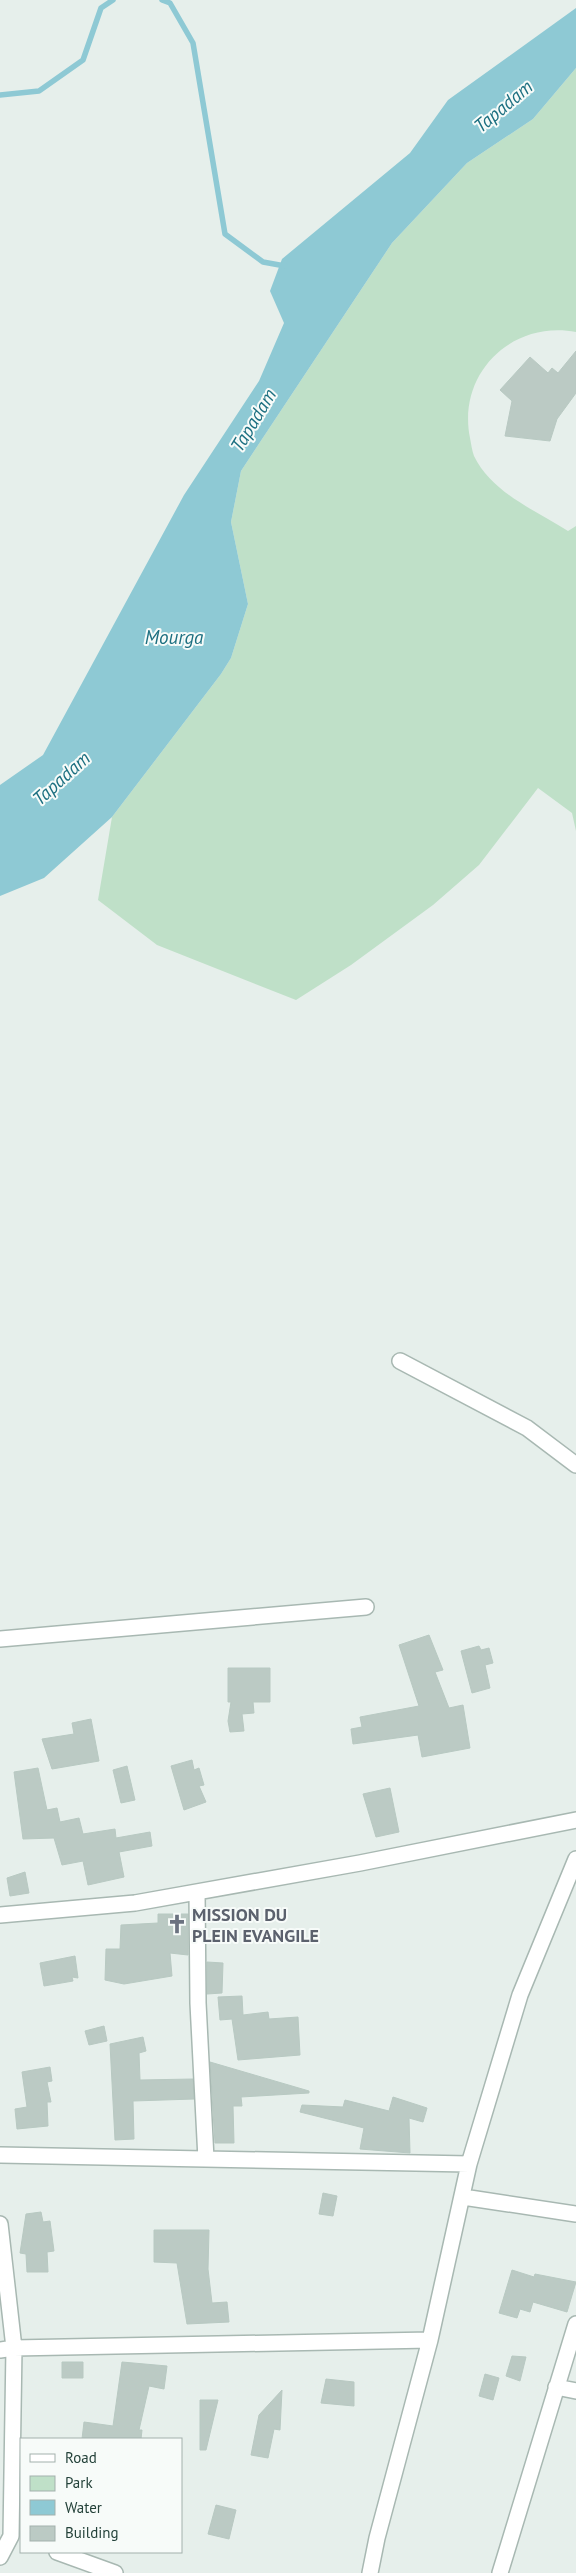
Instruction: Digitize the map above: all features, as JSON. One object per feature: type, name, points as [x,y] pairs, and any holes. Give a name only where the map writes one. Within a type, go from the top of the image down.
[{"type":"street","points":[[400,1361],[527,1428],[576,1465]]},
{"type":"street","points":[[0,1639],[366,1607]]},
{"type":"street","points":[[0,1915],[135,1903],[576,1820]]},
{"type":"street","points":[[370,2573],[377,2538],[430,2340],[469,2164],[520,1994],[576,1858]]},
{"type":"street","points":[[197,1892],[198,2003],[206,2159]]},
{"type":"street","points":[[0,2155],[469,2164]]},
{"type":"street","points":[[463,2197],[576,2214]]},
{"type":"street","points":[[0,2224],[16,2538],[0,2557]]},
{"type":"street","points":[[500,2573],[576,2324]]},
{"type":"street","points":[[7,2349],[430,2340]]},
{"type":"street","points":[[556,2387],[576,2391]]},
{"type":"street","points":[[59,2553],[116,2573]]},
{"type":"green space","points":[[576,68],[576,332],[553,330],[531,334],[511,343],[494,356],[481,373],[472,392],[468,414],[474,456],[492,480],[515,500],[568,531],[576,526],[576,831],[572,813],[538,788],[479,865],[433,905],[351,965],[296,1000],[157,945],[98,900],[112,817],[221,674],[231,658],[248,604],[231,522],[241,471],[392,243],[467,163],[533,119]]},
{"type":"water","name":"Mourga","points":[[576,8],[576,68],[533,119],[467,163],[392,243],[241,471],[231,522],[248,604],[231,658],[221,674],[112,817],[44,878],[0,896],[0,785],[43,755],[184,495],[259,381],[284,323],[270,291],[282,259],[410,153],[448,100]]},
{"type":"building","points":[[576,351],[576,393],[557,419],[550,441],[505,436],[512,401],[500,390],[530,357],[548,373],[552,368],[558,373]]},
{"type":"building","points":[[429,1635],[443,1670],[435,1672],[449,1708],[463,1705],[470,1748],[422,1757],[418,1735],[353,1744],[351,1729],[362,1727],[360,1717],[419,1706],[399,1645]]},
{"type":"building","points":[[479,1646],[481,1650],[489,1648],[493,1663],[485,1665],[490,1688],[472,1693],[461,1651]]},
{"type":"building","points":[[228,1668],[270,1668],[270,1702],[253,1702],[254,1713],[242,1714],[244,1731],[230,1732],[228,1721],[231,1702],[228,1702]]},
{"type":"building","points":[[91,1719],[99,1761],[52,1769],[42,1739],[74,1734],[72,1723]]},
{"type":"building","points":[[192,1760],[194,1770],[199,1768],[204,1785],[199,1786],[206,1802],[184,1810],[171,1766]]},
{"type":"building","points":[[127,1766],[135,1800],[121,1803],[113,1770]]},
{"type":"building","points":[[38,1768],[47,1810],[57,1808],[60,1822],[79,1818],[83,1834],[115,1829],[116,1838],[150,1832],[152,1846],[119,1852],[124,1877],[88,1885],[83,1861],[62,1865],[54,1838],[23,1839],[14,1772]]},
{"type":"building","points":[[390,1788],[399,1832],[376,1837],[363,1794]]},
{"type":"building","points":[[25,1872],[29,1893],[10,1896],[7,1878]]},
{"type":"building","points":[[158,1914],[188,1914],[188,1955],[170,1953],[172,1976],[124,1984],[105,1980],[106,1949],[120,1949],[121,1925],[158,1923]]},
{"type":"building","points":[[75,1956],[78,1978],[72,1977],[73,1981],[44,1986],[40,1963]]},
{"type":"building","points":[[207,1962],[223,1963],[222,1993],[207,1994]]},
{"type":"building","points":[[242,1996],[243,2015],[268,2012],[269,2019],[298,2017],[300,2055],[238,2060],[232,2019],[220,2020],[218,1997]]},
{"type":"building","points":[[104,2026],[107,2041],[89,2045],[85,2031]]},
{"type":"building","points":[[143,2037],[146,2051],[139,2053],[140,2080],[193,2079],[194,2099],[133,2101],[134,2139],[115,2140],[110,2044]]},
{"type":"building","points":[[210,2062],[309,2091],[309,2093],[241,2097],[242,2106],[233,2106],[234,2143],[215,2143]]},
{"type":"building","points":[[50,2067],[52,2081],[47,2082],[51,2102],[47,2102],[48,2126],[17,2129],[15,2109],[27,2107],[22,2072]]},
{"type":"building","points":[[393,2097],[427,2108],[423,2122],[409,2118],[410,2153],[360,2149],[364,2128],[300,2112],[302,2105],[343,2107],[345,2100],[389,2111]]},
{"type":"building","points":[[323,2193],[337,2196],[333,2216],[319,2214]]},
{"type":"building","points":[[41,2212],[43,2222],[50,2221],[54,2251],[47,2252],[48,2272],[27,2272],[26,2254],[20,2253],[26,2214]]},
{"type":"building","points":[[154,2230],[209,2230],[208,2269],[212,2303],[227,2302],[229,2322],[187,2324],[177,2263],[154,2262]]},
{"type":"building","points":[[512,2270],[534,2277],[535,2274],[576,2282],[567,2312],[533,2302],[530,2312],[520,2309],[517,2318],[499,2313]]},
{"type":"building","points":[[512,2356],[526,2357],[520,2381],[506,2376]]},
{"type":"building","points":[[62,2362],[83,2362],[83,2378],[62,2378]]},
{"type":"building","points":[[122,2362],[167,2366],[164,2389],[149,2386],[139,2430],[142,2430],[141,2438],[82,2438],[84,2422],[113,2426]]},
{"type":"building","points":[[485,2374],[499,2378],[493,2400],[479,2396]]},
{"type":"building","points":[[326,2379],[354,2382],[354,2406],[321,2403]]},
{"type":"building","points":[[282,2390],[280,2430],[274,2429],[268,2458],[251,2455],[259,2415]]},
{"type":"building","points":[[200,2400],[218,2400],[206,2450],[200,2450]]},
{"type":"building","points":[[216,2505],[236,2510],[229,2539],[208,2534]]},
{"type":"waterway","points":[[0,95],[39,91],[83,60],[101,8],[113,0]]},
{"type":"waterway","points":[[162,0],[170,3],[193,43],[225,234],[263,262],[285,266]]},
{"type":"place","name":"MISSION DU PLEIN EVANGILE","points":[[177,1924]]},
{"type":"water label","name":"Tapadam","points":[[503,106]]},
{"type":"water label","name":"Tapadam","points":[[253,420]]},
{"type":"water label","name":"Tapadam","points":[[61,778]]}]
